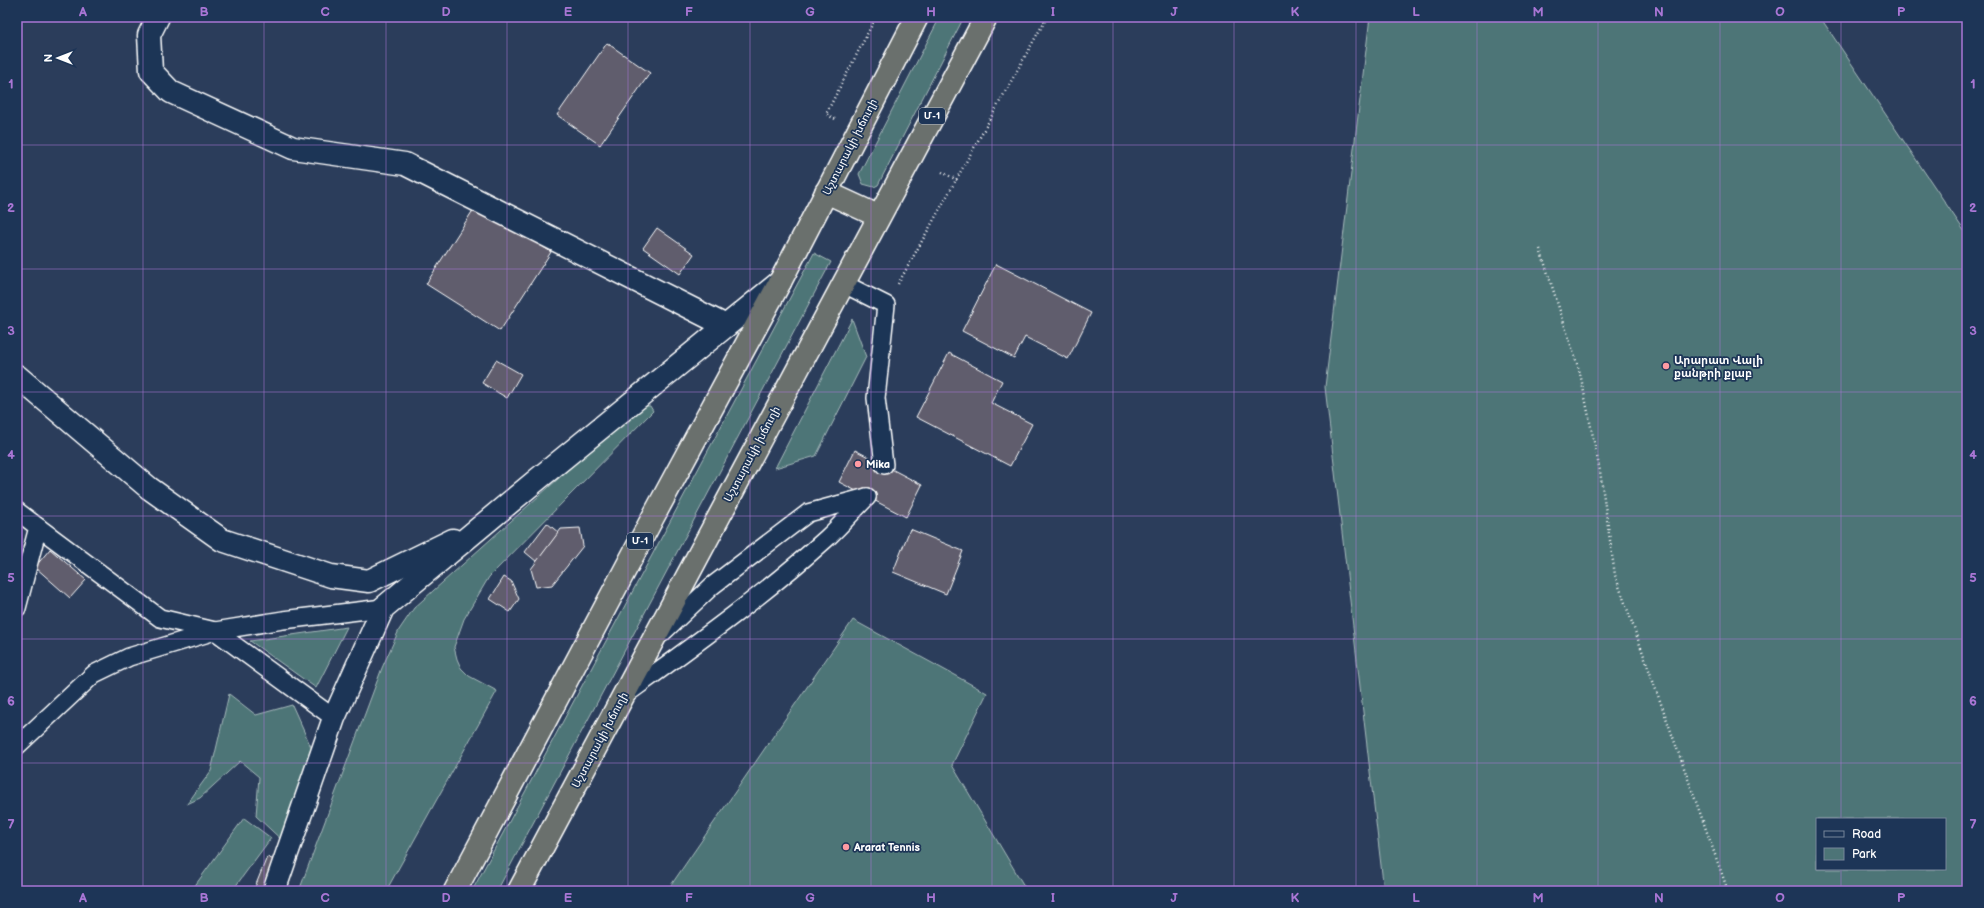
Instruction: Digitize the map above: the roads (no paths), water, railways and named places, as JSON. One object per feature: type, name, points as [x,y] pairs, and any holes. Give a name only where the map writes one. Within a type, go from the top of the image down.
[{"type":"highway","name":"Աշտարակի խճուղի","points":[[455,891],[780,282],[916,17]]},
{"type":"highway","name":"Աշտարակի խճուղի","points":[[519,891],[842,283],[986,17]]},
{"type":"highway","points":[[826,192],[878,216]]},
{"type":"street","points":[[158,17],[149,35],[150,71],[171,92],[293,148],[405,164],[726,326]]},
{"type":"street","points":[[274,891],[334,718],[383,608],[538,478],[780,282]]},
{"type":"street","points":[[17,376],[149,488],[222,540],[332,576],[368,581],[486,523]]},
{"type":"lane","points":[[842,283],[886,305],[876,398],[884,465]]},
{"type":"lane","points":[[623,696],[725,622],[783,577],[828,537],[867,497],[808,513],[712,586],[650,644]]},
{"type":"lane","points":[[17,511],[160,618],[215,631],[334,718]]},
{"type":"lane","points":[[17,608],[38,527]]},
{"type":"lane","points":[[17,746],[94,674],[129,657],[215,631],[282,620],[383,608]]},
{"type":"place","name":"Արարատ Վալի քանթրի քլաբ","points":[[1666,366]]},
{"type":"place","name":"Mika","points":[[858,464]]},
{"type":"place","name":"Ararat Tennis","points":[[846,847]]}]
